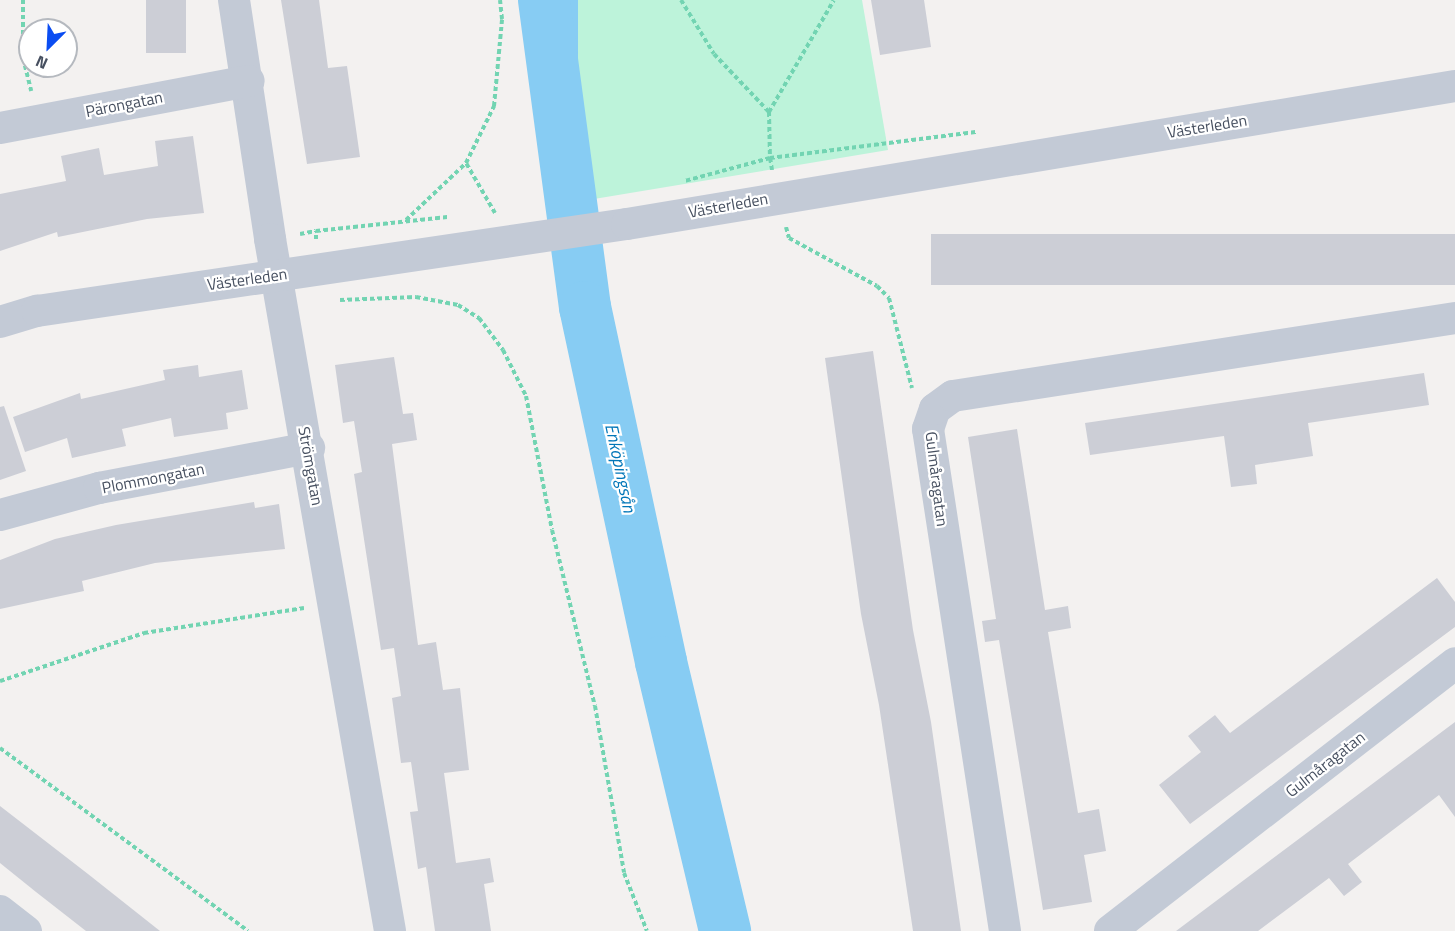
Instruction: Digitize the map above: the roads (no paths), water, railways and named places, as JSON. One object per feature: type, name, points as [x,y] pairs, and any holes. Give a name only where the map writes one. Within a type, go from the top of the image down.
[{"type":"street","name":"Strömgatan","points":[[234,0],[249,81],[276,274],[309,448],[390,931]]},
{"type":"street","name":"Pärongatan","points":[[0,128],[249,81]]},
{"type":"street","name":"Västerleden","points":[[0,322],[37,311],[627,224],[777,196],[1455,86]]},
{"type":"street","name":"Gulmåragatan","points":[[1005,931],[928,429],[935,409],[953,396],[1455,318]]},
{"type":"street","name":"Plommongatan","points":[[0,515],[99,488],[309,448]]},
{"type":"street","name":"Gulmåragatan","points":[[1110,931],[1455,663]]},
{"type":"street","points":[[0,911],[26,931]]},
{"type":"water","points":[[547,0],[578,0],[578,192],[547,192]]},
{"type":"waterway","name":"Enköpingsån","points":[[544,0],[585,307],[661,662],[725,931]]}]
